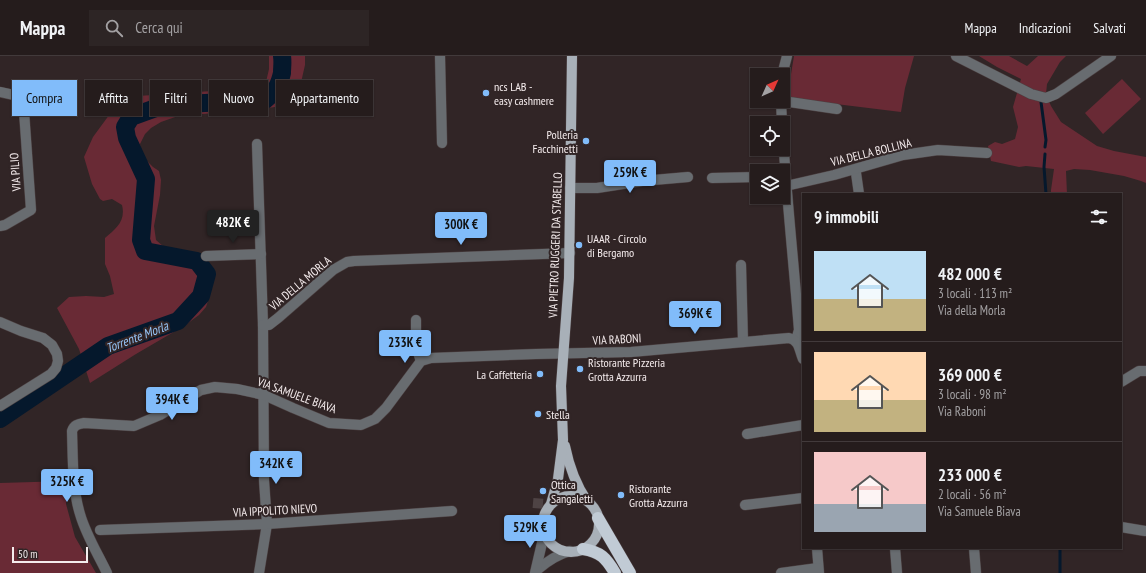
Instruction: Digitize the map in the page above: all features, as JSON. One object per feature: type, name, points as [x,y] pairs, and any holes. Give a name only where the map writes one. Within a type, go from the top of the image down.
[{"type":"highway","points":[[598,518],[630,573]]},
{"type":"highway","points":[[583,549],[599,553],[604,557],[615,573]]},
{"type":"main road","name":"VIA PIETRO RUGGERI DA STABELLO","points":[[544,531],[544,517],[558,479],[563,440],[561,386],[568,302],[570,253],[572,56]]},
{"type":"main road","points":[[563,440],[569,464],[581,491],[598,518],[598,528],[595,536],[583,549]]},
{"type":"main road","points":[[548,504],[571,496],[580,498],[589,503]]},
{"type":"main road","points":[[544,531],[547,539],[553,545],[561,550],[570,551]]},
{"type":"main road","name":"VIA PIETRO RUGGERI DA STABELLO","points":[[570,551],[583,549]]},
{"type":"street","points":[[440,56],[442,143]]},
{"type":"street","points":[[784,68],[787,56]]},
{"type":"street","points":[[956,56],[1030,94],[1046,98],[1056,94],[1111,56]]},
{"type":"street","points":[[0,92],[12,95]]},
{"type":"street","points":[[790,102],[837,109]]},
{"type":"street","name":"VIA PILIO","points":[[0,226],[6,225],[31,210],[24,116]]},
{"type":"street","name":"VIA DELLA MORLA","points":[[257,144],[263,325],[264,480],[267,524],[259,573]]},
{"type":"street","name":"VIA DELLA BOLLINA","points":[[790,179],[834,175],[909,154],[938,150],[987,154]]},
{"type":"street","points":[[856,173],[859,193]]},
{"type":"street","points":[[712,178],[750,177]]},
{"type":"street","points":[[570,188],[597,188],[642,181],[688,178]]},
{"type":"street","points":[[788,204],[799,344],[802,360]]},
{"type":"street","name":"VIA DELLA MORLA","points":[[263,325],[269,325],[333,270],[347,262],[570,253]]},
{"type":"street","points":[[206,256],[261,254]]},
{"type":"street","points":[[741,265],[743,342]]},
{"type":"street","points":[[416,320],[416,347],[421,361],[431,358],[563,353]]},
{"type":"street","points":[[0,322],[43,338],[52,345],[57,354],[58,362],[56,368],[51,374],[0,406]]},
{"type":"street","name":"VIA RABONI","points":[[563,353],[631,352],[790,338],[799,339]]},
{"type":"street","name":"VIA SAMUELE BIAVA","points":[[107,573],[85,529],[80,512],[74,476],[72,431],[78,424],[84,422],[134,426],[160,415],[201,390],[215,387],[237,389],[264,395],[329,422],[360,425],[375,419],[386,408],[421,361]]},
{"type":"street","points":[[1122,381],[1139,371],[1146,371]]},
{"type":"street","points":[[747,434],[802,425]]},
{"type":"street","points":[[745,505],[802,498]]},
{"type":"street","name":"VIA IPPOLITO NIEVO","points":[[100,530],[267,524],[452,511]]},
{"type":"street","points":[[1122,527],[1145,531]]},
{"type":"street","name":"VIA PIETRO RUGGERI DA STABELLO","points":[[535,572],[544,531]]},
{"type":"street","points":[[781,573],[819,571],[817,549]]},
{"type":"street","points":[[896,549],[897,573]]},
{"type":"street","points":[[974,549],[976,573]]},
{"type":"street","name":"VIA PIETRO RUGGERI DA STABELLO","points":[[535,572],[543,564],[554,557],[570,551]]},
{"type":"shaded area","points":[[269,56],[305,56],[305,65],[302,80],[276,80],[276,107],[268,108],[268,80],[266,80],[269,69]]},
{"type":"shaded area","points":[[794,56],[914,56],[905,88],[901,112],[790,98],[790,80]]},
{"type":"shaded area","points":[[979,56],[1009,56],[1027,66],[1038,56],[1066,56],[1060,62],[1047,84],[1046,94],[1051,106],[1061,122],[1097,146],[1146,157],[1146,183],[1124,176],[1090,170],[1074,169],[1066,171],[1067,193],[1051,193],[1054,169],[1026,166],[1019,167],[991,161],[988,146],[995,142],[1002,144],[1015,139],[1018,127],[1013,107],[1021,79]]},
{"type":"shaded area","points":[[1122,79],[1141,99],[1103,134],[1085,113]]},
{"type":"shaded area","points":[[209,91],[209,113],[201,114],[201,92]]},
{"type":"shaded area","points":[[150,95],[150,116],[178,116],[161,122],[151,128],[145,134],[140,144],[140,154],[159,171],[161,180],[160,195],[154,226],[156,240],[164,247],[192,257],[203,264],[211,284],[210,295],[206,307],[199,315],[184,326],[90,383],[79,349],[57,308],[69,297],[104,297],[114,294],[110,276],[105,264],[105,238],[119,224],[123,216],[123,211],[122,205],[112,199],[103,201],[100,199],[92,184],[84,157],[93,137],[108,116],[142,116],[142,96]]},
{"type":"shaded area","points":[[67,481],[66,504],[75,537],[96,573],[0,573],[0,483]]},
{"type":"waterway","name":"Torrente Morla","points":[[0,419],[108,346],[178,321],[201,296],[207,274],[197,261],[145,251],[141,240],[146,179],[127,138],[125,127],[131,117],[164,105],[265,100],[272,94],[280,81],[282,73],[282,56]]},
{"type":"waterway","points":[[1041,102],[1046,140],[1045,147]]},
{"type":"waterway","points":[[1045,154],[1044,167],[1046,193]]},
{"type":"waterway","points":[[1060,549],[1060,573]]},
{"type":"tunnel","points":[[533,503],[545,504]]},
{"type":"place","name":"ncs LAB - easy cashmere","points":[[486,93]]},
{"type":"place","name":"Polleria Facchinetti","points":[[586,141]]},
{"type":"place","name":"UAAR - Circolo di Bergamo","points":[[579,245]]},
{"type":"place","name":"Ristorante Pizzeria Grotta Azzurra","points":[[580,369]]},
{"type":"place","name":"La Caffetteria","points":[[540,374]]},
{"type":"place","name":"Stella","points":[[538,414]]},
{"type":"place","name":"Ottica Sangaletti","points":[[543,491]]},
{"type":"place","name":"Ristorante Grotta Azzurra","points":[[621,495]]}]
